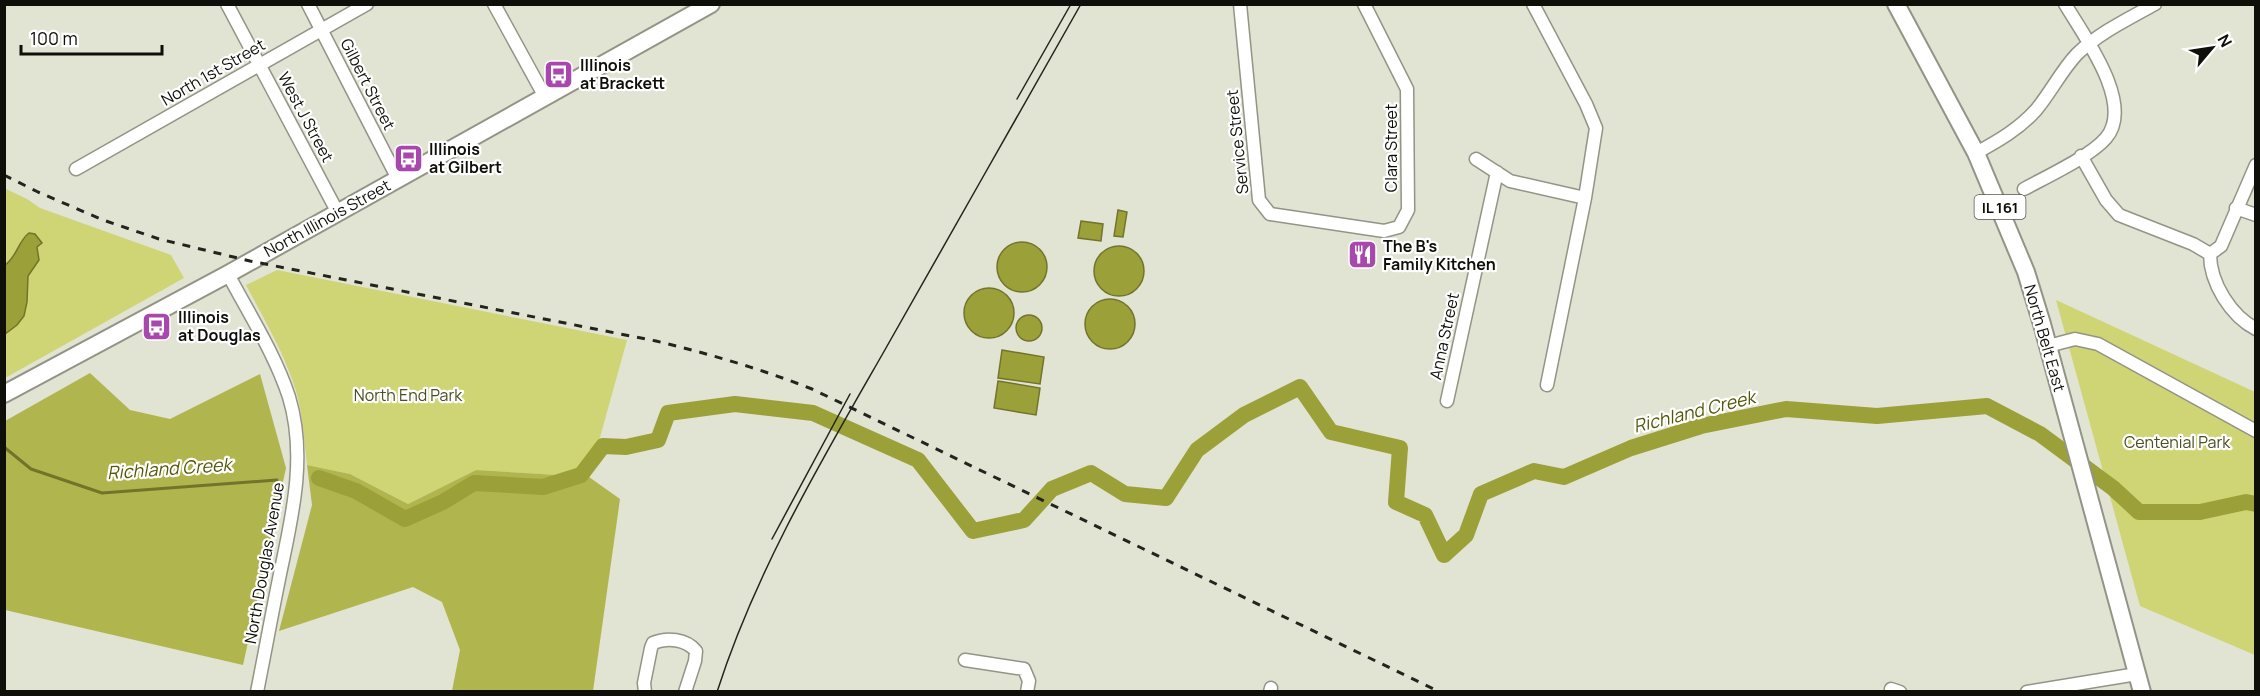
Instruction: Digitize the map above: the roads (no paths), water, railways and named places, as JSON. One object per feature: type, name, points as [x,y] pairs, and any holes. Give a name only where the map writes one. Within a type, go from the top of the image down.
[{"type":"main road","name":"North Illinois Street","points":[[4,394],[228,274],[711,4]]},
{"type":"main road","name":"North Belt East","points":[[1896,4],[1976,153],[2026,272],[2142,692]]},
{"type":"street","name":"West J Street","points":[[227,4],[338,213]]},
{"type":"street","name":"Gilbert Street","points":[[308,4],[398,179]]},
{"type":"street","name":"North 1st Street","points":[[76,169],[367,4]]},
{"type":"street","points":[[494,4],[545,97]]},
{"type":"street","name":"Service Street","points":[[1240,4],[1259,200],[1270,214],[1384,231],[1399,227]]},
{"type":"street","name":"Clara Street","points":[[1364,4],[1407,89],[1408,210],[1399,227]]},
{"type":"street","points":[[1533,4],[1586,104],[1596,128],[1585,198],[1548,386]]},
{"type":"street","points":[[2024,189],[2098,145],[2112,130],[2116,119],[2116,106],[2108,80],[2065,4]]},
{"type":"street","points":[[1976,153],[2026,121],[2070,62],[2088,44],[2155,4]]},
{"type":"street","points":[[2081,156],[2106,200],[2119,215],[2193,244],[2210,255]]},
{"type":"street","points":[[1476,159],[1510,181],[1585,198]]},
{"type":"street","points":[[2210,255],[2221,246],[2256,165]]},
{"type":"street","name":"Anna Street","points":[[1447,401],[1497,172]]},
{"type":"street","points":[[2236,208],[2256,215]]},
{"type":"street","points":[[2210,255],[2212,272],[2231,308],[2245,323],[2256,329]]},
{"type":"street","name":"North Douglas Avenue","points":[[228,274],[282,380],[289,398],[295,435],[294,504],[257,692]]},
{"type":"street","points":[[2048,346],[2075,339],[2098,344],[2256,430]]},
{"type":"street","points":[[645,692],[644,682],[653,643],[668,639],[686,644],[696,651],[685,692]]},
{"type":"street","points":[[965,660],[1024,669],[1029,681],[1027,692]]},
{"type":"street","points":[[2027,692],[2137,674]]},
{"type":"waterway","name":"Richland Creek","points":[[319,478],[356,491],[405,519],[443,502],[474,483],[543,487],[581,475],[603,446],[626,447],[658,440],[668,413],[735,404],[813,413],[918,460],[973,531],[1024,520],[1052,489],[1091,473],[1125,494],[1166,498],[1197,450],[1244,415],[1300,387],[1331,432],[1400,448],[1396,502],[1425,515],[1444,555],[1466,535],[1481,494],[1534,471],[1564,477],[1631,448],[1701,426],[1786,409],[1877,416],[1987,406],[2040,434],[2113,488],[2139,512],[2200,512],[2246,502],[2256,504]]},
{"type":"waterway","name":"Richland Creek","points":[[4,447],[31,469],[102,493],[277,480]]},
{"type":"tram line","points":[[1017,99],[1071,4]]},
{"type":"tram line","points":[[717,692],[750,604],[790,519],[1081,4]]},
{"type":"tram line","points":[[772,539],[850,394]]},
{"type":"railway","points":[[4,175],[103,220],[159,239],[250,261],[656,341],[735,362],[793,382],[812,389],[1440,692]]},
{"type":"place","name":"Illinois at Brackett","points":[[559,74]]},
{"type":"place","name":"Illinois at Gilbert","points":[[408,158]]},
{"type":"place","name":"The B's Family Kitchen","points":[[1362,255]]},
{"type":"place","name":"Illinois at Douglas","points":[[157,326]]},
{"type":"park label","name":"North End Park","points":[[408,395]]},
{"type":"park label","name":"Centenial Park","points":[[2177,442]]}]
